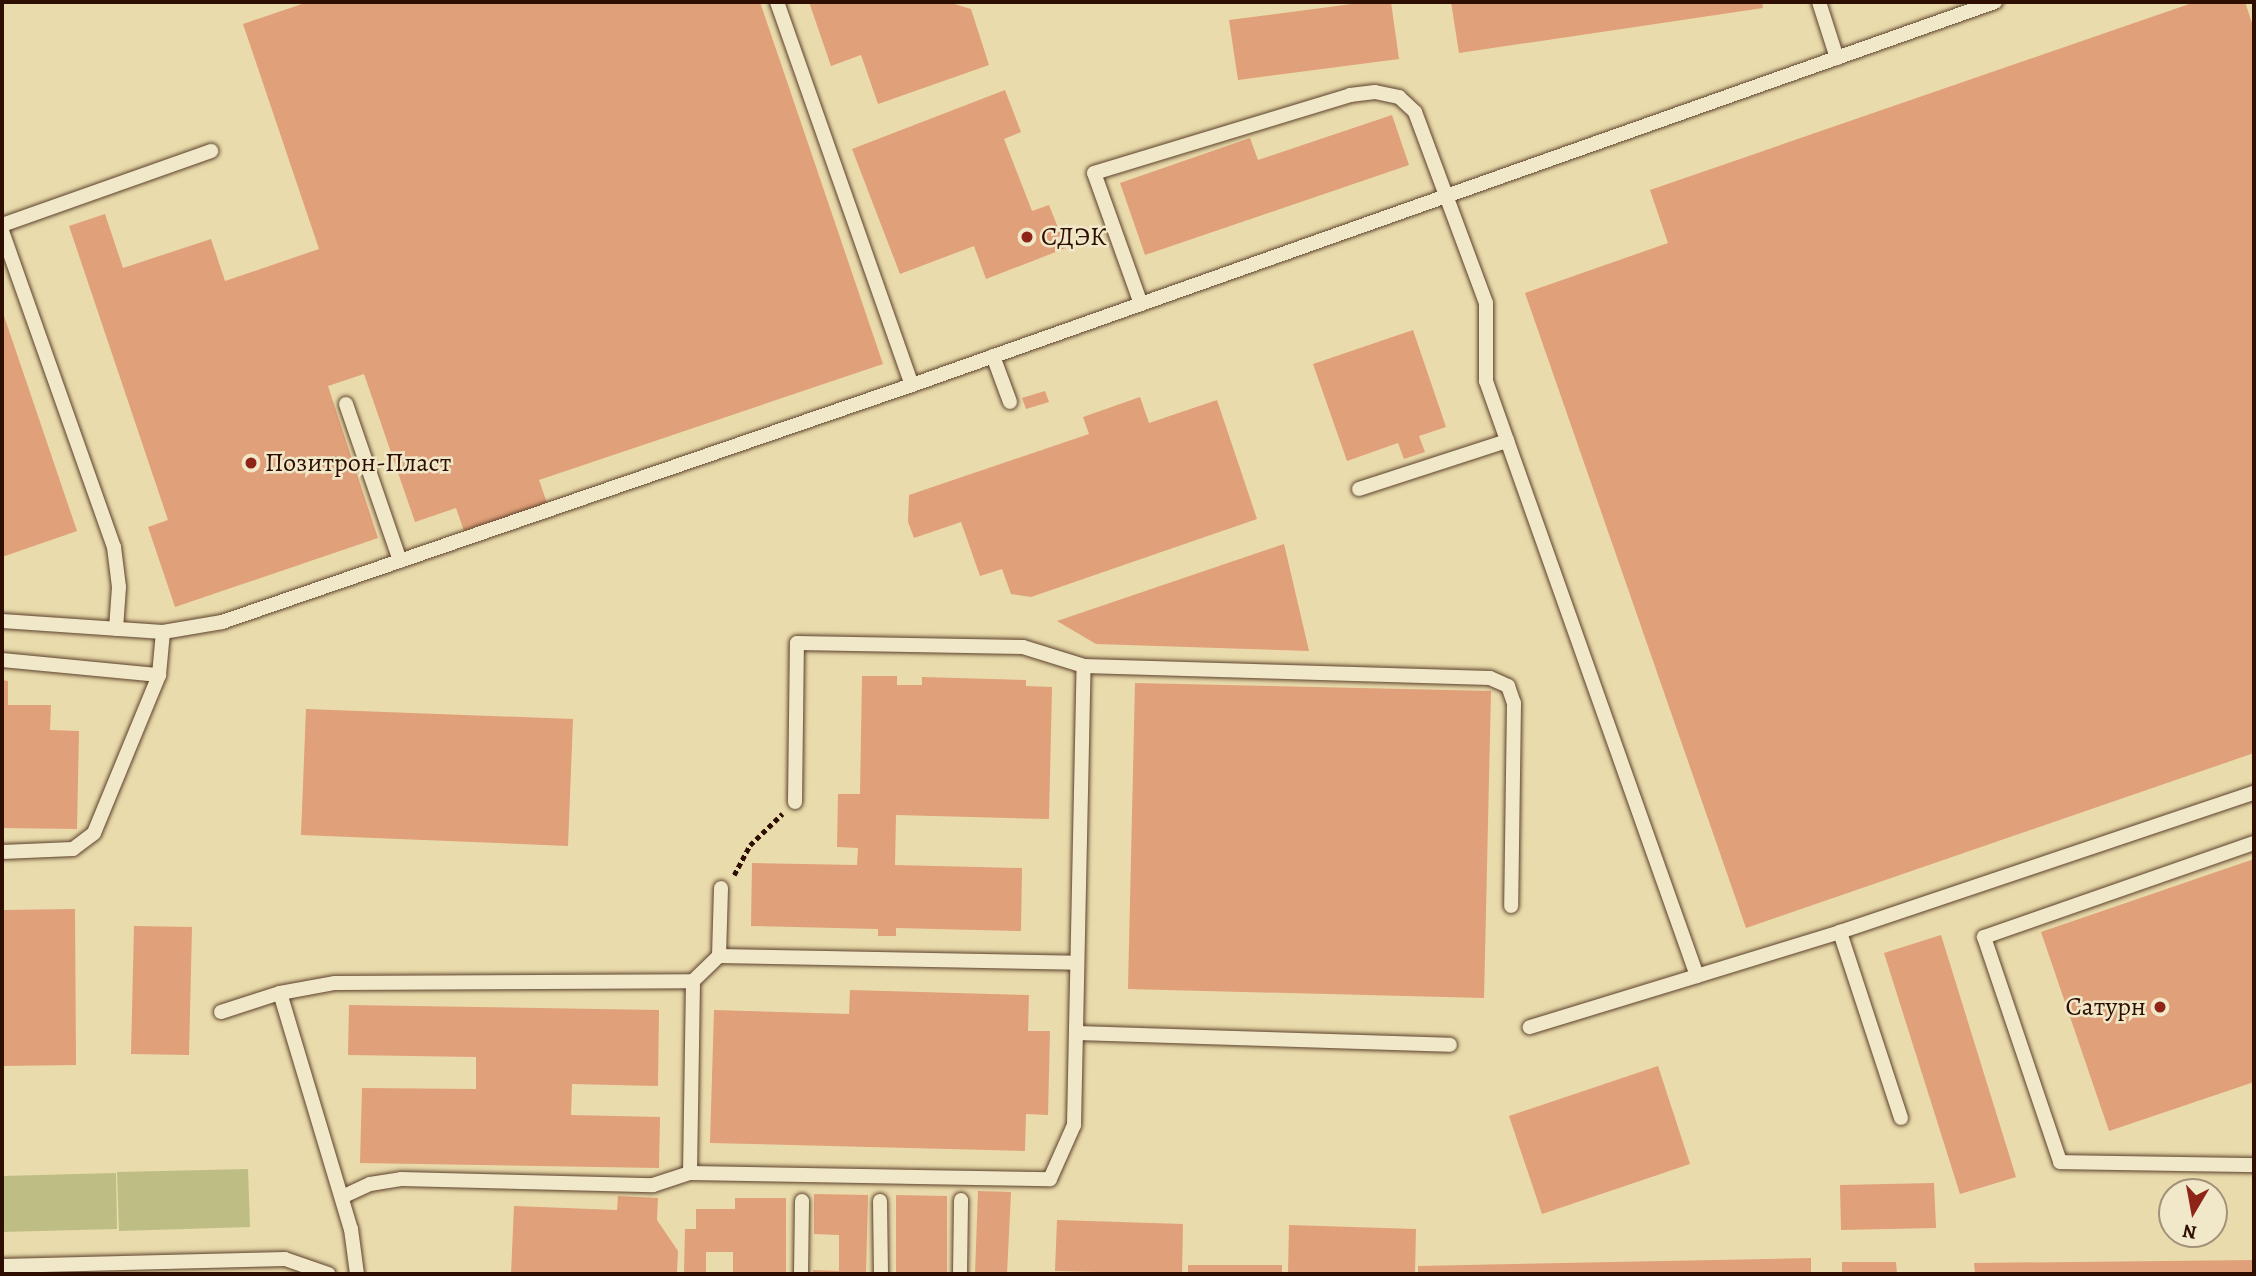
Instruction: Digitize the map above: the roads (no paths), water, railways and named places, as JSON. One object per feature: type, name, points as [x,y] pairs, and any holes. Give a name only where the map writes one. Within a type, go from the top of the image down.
[{"type":"lane","points":[[777,2],[912,385]]},
{"type":"lane","points":[[1819,2],[1837,58]]},
{"type":"lane","points":[[2,621],[163,632],[222,622],[912,385],[1995,2]]},
{"type":"lane","points":[[1141,304],[1094,173],[1350,94],[1375,92],[1399,97],[1415,112],[1486,303],[1486,381],[1697,976]]},
{"type":"lane","points":[[2,225],[211,150]]},
{"type":"lane","points":[[2,231],[114,547],[119,587],[116,629]]},
{"type":"lane","points":[[993,356],[1010,402]]},
{"type":"lane","points":[[346,404],[400,561]]},
{"type":"lane","points":[[1359,489],[1507,440]]},
{"type":"lane","points":[[2,852],[73,849],[94,833],[159,675],[163,632]]},
{"type":"lane","points":[[794,803],[797,643],[1023,647],[1084,666],[1490,678],[1508,686],[1514,703],[1511,906]]},
{"type":"lane","points":[[2,660],[159,675]]},
{"type":"lane","points":[[342,1197],[370,1184],[401,1179],[653,1185],[690,1173],[1050,1179],[1074,1125],[1084,666]]},
{"type":"lane","points":[[1530,1027],[1840,932],[2254,793]]},
{"type":"lane","points":[[2254,843],[1984,937],[2060,1162],[2254,1165]]},
{"type":"lane","points":[[221,1012],[280,993],[335,983],[693,981],[719,956],[721,888]]},
{"type":"lane","points":[[1840,932],[1901,1118]]},
{"type":"lane","points":[[719,956],[1077,963]]},
{"type":"lane","points":[[690,1173],[693,981]]},
{"type":"lane","points":[[280,993],[342,1197],[357,1274]]},
{"type":"lane","points":[[1076,1033],[1450,1045]]},
{"type":"lane","points":[[960,1274],[961,1200]]},
{"type":"lane","points":[[801,1274],[802,1201]]},
{"type":"lane","points":[[880,1201],[881,1274]]},
{"type":"lane","points":[[2,1266],[285,1259],[328,1274]]},
{"type":"place","name":"СДЭК","points":[[1027,237]]},
{"type":"place","name":"Позитрон-Пласт","points":[[251,463]]},
{"type":"place","name":"Сатурн","points":[[2160,1007]]}]
